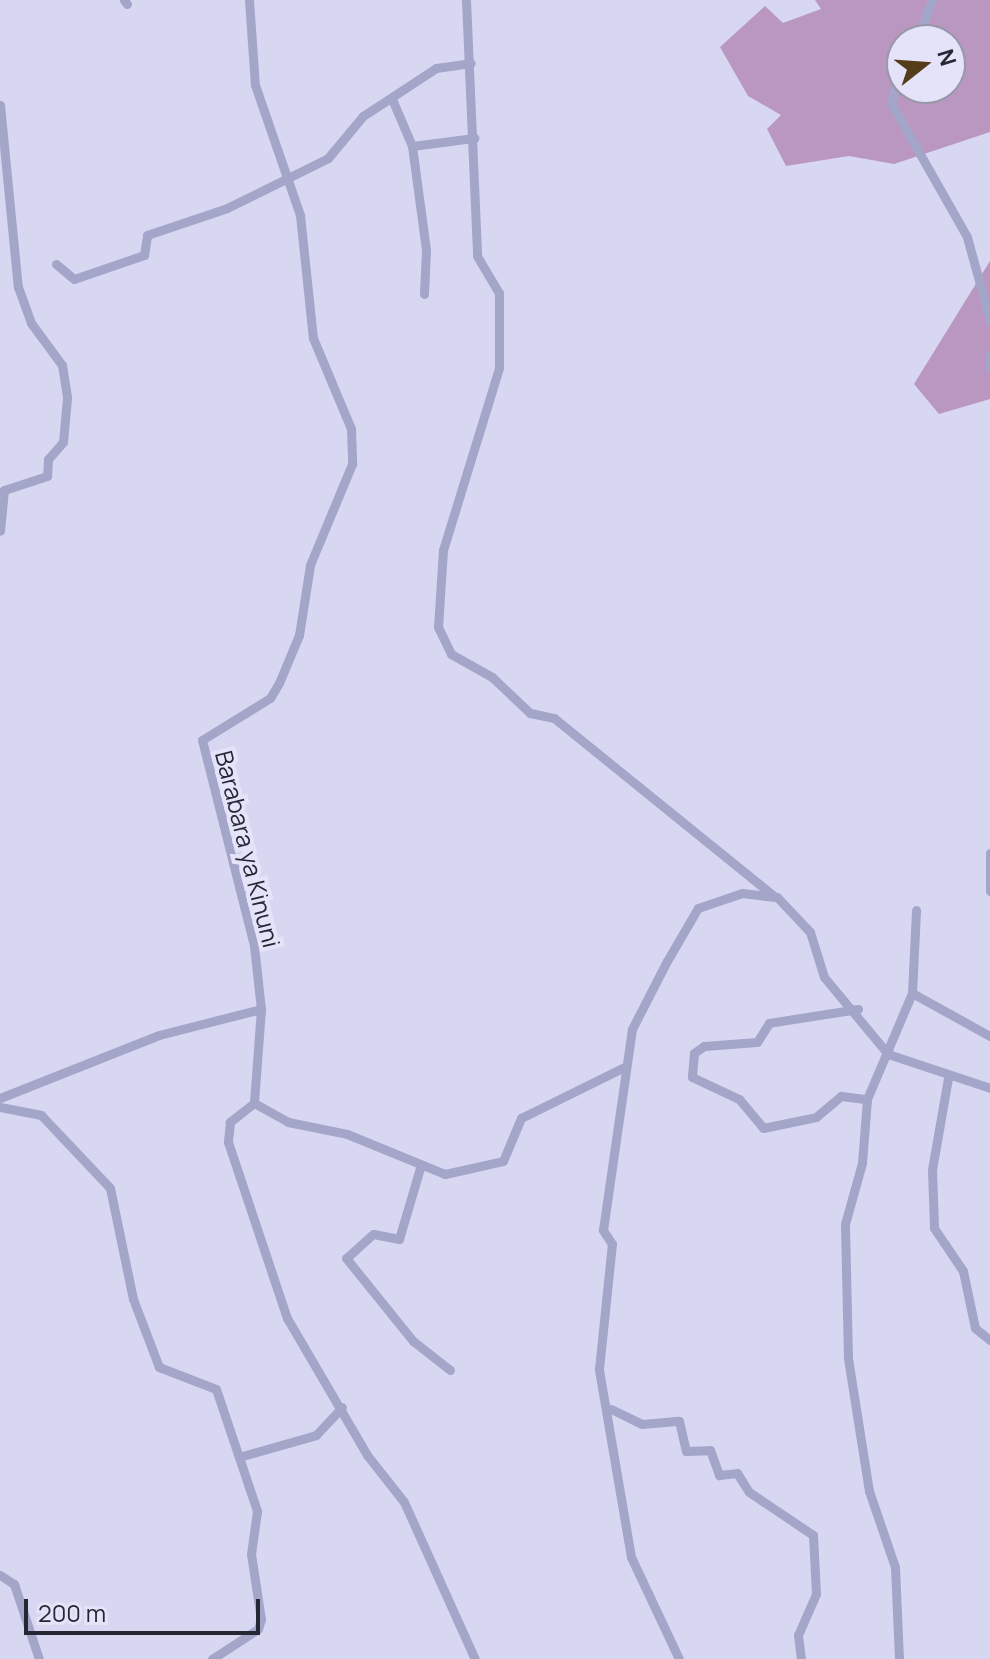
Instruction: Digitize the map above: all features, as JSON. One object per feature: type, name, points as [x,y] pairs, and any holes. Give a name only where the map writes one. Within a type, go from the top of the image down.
[{"type":"street","name":"Barabara ya Kinuni","points":[[249,0],[255,85],[300,215],[313,338],[351,429],[352,464],[310,565],[299,635],[279,683],[270,698],[202,740],[254,946],[261,1009],[254,1103]]},
{"type":"street","points":[[466,0],[477,256],[499,293],[499,368],[443,550],[438,627],[451,654],[492,677],[530,713],[554,718],[777,897],[810,932],[824,977],[858,1009],[888,1054],[948,1078],[990,1088]]},
{"type":"street","points":[[923,24],[932,0]]},
{"type":"street","points":[[56,264],[74,279],[144,255],[147,235],[227,208],[328,158],[350,127],[436,68],[471,63]]},
{"type":"street","points":[[392,99],[412,146],[426,250],[424,294]]},
{"type":"street","points":[[892,104],[967,237],[990,321]]},
{"type":"street","points":[[0,105],[18,287],[31,323],[62,365],[67,398],[63,442],[48,459],[47,476],[4,490],[0,531]]},
{"type":"street","points":[[412,146],[474,138]]},
{"type":"street","points":[[990,354],[990,368]]},
{"type":"street","points":[[990,853],[990,891]]},
{"type":"street","points":[[679,1659],[631,1557],[611,1409],[599,1369],[612,1244],[603,1230],[632,1029],[698,908],[742,893],[777,897]]},
{"type":"street","points":[[899,1659],[895,1567],[859,1442],[844,1304],[845,1224],[862,1163],[867,1099],[912,993],[916,910]]},
{"type":"street","points":[[912,993],[990,1036]]},
{"type":"street","points":[[0,1098],[159,1035],[261,1009]]},
{"type":"street","points":[[858,1009],[769,1023],[757,1042],[704,1046],[694,1053],[692,1077],[739,1099],[763,1128],[816,1117],[841,1096],[867,1099]]},
{"type":"street","points":[[475,1659],[411,1514],[287,1318],[235,1173],[227,1130],[254,1103],[288,1122],[347,1134],[420,1168],[445,1174],[503,1161],[521,1118],[626,1066]]},
{"type":"street","points":[[948,1078],[932,1170],[934,1228],[963,1271],[975,1328],[990,1340]]},
{"type":"street","points":[[4,1107],[41,1115],[110,1188],[133,1299],[159,1367],[216,1389],[257,1511],[251,1554],[261,1619],[258,1629],[212,1659]]},
{"type":"street","points":[[420,1168],[399,1239],[373,1234],[346,1258],[413,1341],[450,1370]]},
{"type":"street","points":[[239,1457],[316,1435],[342,1407]]},
{"type":"street","points":[[611,1409],[642,1424],[679,1421],[686,1451],[710,1450],[719,1475],[737,1473],[749,1492],[813,1535],[816,1594],[798,1635],[801,1659]]},
{"type":"street","points":[[0,1575],[14,1584],[39,1659]]},
{"type":"shaded area","points":[[815,0],[990,0],[990,132],[894,164],[849,156],[786,166],[767,129],[781,115],[748,96],[720,47],[765,6],[783,23],[821,9]]},
{"type":"shaded area","points":[[990,261],[990,399],[939,414],[914,384]]}]
